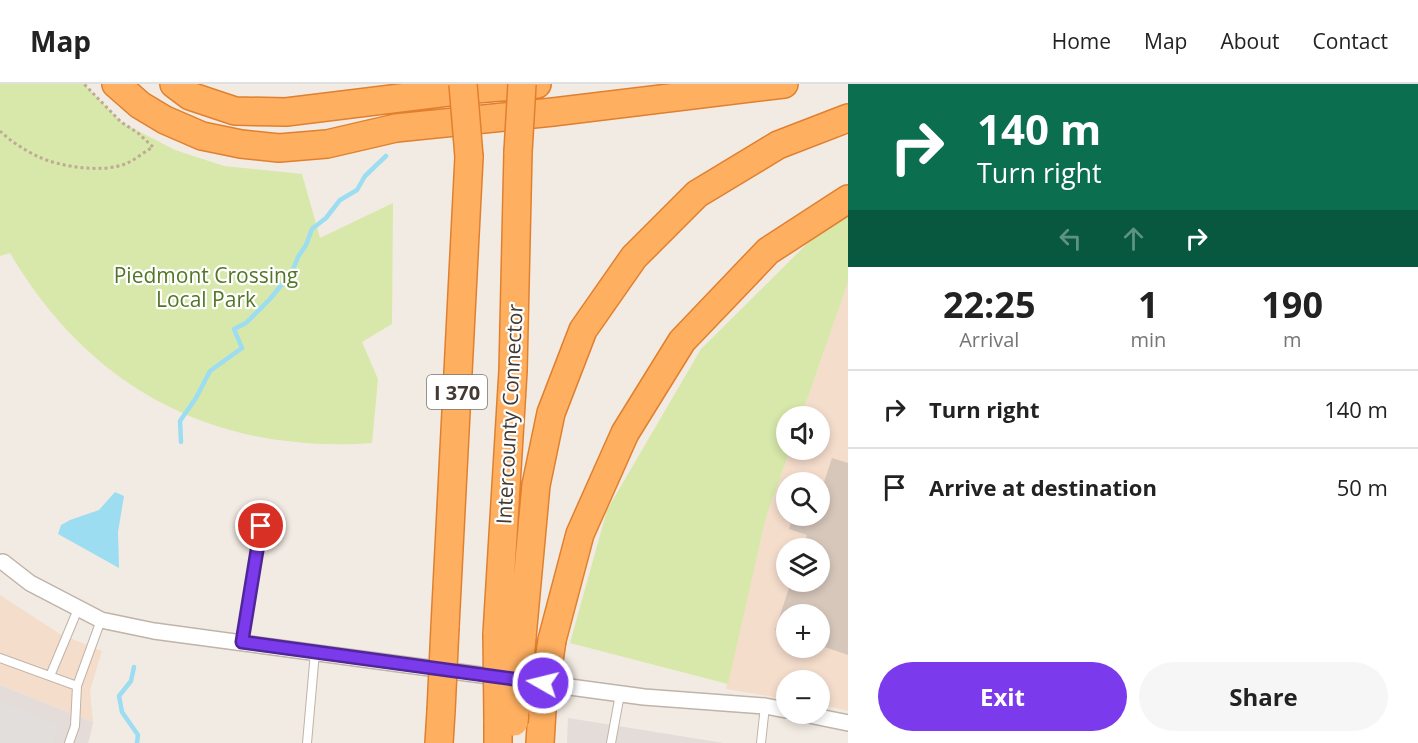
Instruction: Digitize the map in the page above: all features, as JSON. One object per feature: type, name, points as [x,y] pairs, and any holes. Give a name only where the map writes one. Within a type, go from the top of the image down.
[{"type":"highway","points":[[116,84],[140,105],[165,120],[202,136],[241,144],[279,148],[327,144],[396,128],[554,112],[784,84]]},
{"type":"highway","points":[[174,84],[190,96],[235,111],[286,112],[464,90],[537,84]]},
{"type":"highway","points":[[463,84],[469,157]]},
{"type":"highway","points":[[469,157],[472,84]]},
{"type":"highway","name":"Intercounty Connector","points":[[505,732],[509,635],[518,152],[522,84]]},
{"type":"highway","points":[[509,635],[551,413],[583,330],[634,258],[697,194],[778,145],[848,118]]},
{"type":"highway","name":"I 370","points":[[439,743],[469,157]]},
{"type":"highway","points":[[540,743],[542,710],[552,640],[580,534],[625,433],[682,341],[768,251],[848,199]]},
{"type":"street","points":[[2,563],[30,583],[101,620],[154,631],[644,697],[776,709]]},
{"type":"street","points":[[830,719],[848,723]]},
{"type":"lane","points":[[242,642],[261,526]]},
{"type":"lane","points":[[50,676],[78,609]]},
{"type":"lane","points":[[69,743],[75,726],[77,686],[101,620]]},
{"type":"lane","points":[[307,743],[315,652]]},
{"type":"lane","points":[[1,658],[77,686]]},
{"type":"lane","points":[[611,743],[620,694]]},
{"type":"lane","points":[[761,743],[765,706]]},
{"type":"path","points":[[0,131],[37,156],[56,163],[81,167],[101,168],[125,164],[153,147],[121,122],[84,84]]},
{"type":"shaded area","points":[[848,282],[848,711],[830,707],[830,670],[776,670],[776,697],[726,689],[766,517],[776,489],[776,526],[830,526],[830,472],[782,472],[786,460],[830,460],[830,406],[805,406]]},
{"type":"shaded area","points":[[0,595],[60,634],[102,651],[90,691],[93,722],[0,685]]},
{"type":"shaded area","points":[[0,685],[93,722],[88,743],[0,743]]},
{"type":"shaded area","points":[[0,701],[60,725],[53,743],[0,743]]},
{"type":"shaded area","points":[[568,718],[724,743],[567,743]]},
{"type":"green space","name":"Piedmont Crossing Local Park","points":[[0,84],[84,84],[121,122],[175,150],[224,166],[302,174],[320,238],[393,203],[392,324],[362,342],[378,379],[372,443],[315,444],[260,437],[210,424],[162,403],[118,376],[78,342],[42,301],[10,253],[0,256]]},
{"type":"green space","points":[[848,210],[848,282],[805,406],[776,406],[776,460],[786,460],[782,472],[776,472],[776,489],[766,517],[728,684],[570,643],[607,510],[701,349],[835,216]]},
{"type":"water","points":[[115,492],[124,496],[118,532],[119,568],[58,534],[61,525],[99,510]]},
{"type":"building","points":[[832,458],[848,463],[848,655],[830,649],[830,604],[784,604],[788,592],[830,592],[830,538],[806,538],[807,535],[789,529],[790,526],[830,526],[830,472],[827,472]]},
{"type":"waterway","points":[[181,442],[180,421],[196,398],[210,371],[242,348],[234,329],[246,323],[292,272],[312,229],[326,218],[340,200],[357,190],[365,176],[386,156]]},
{"type":"waterway","points":[[134,667],[131,681],[119,696],[122,712],[138,735],[137,743]]},
{"type":"route","points":[[261,526],[242,642],[543,683]]}]
